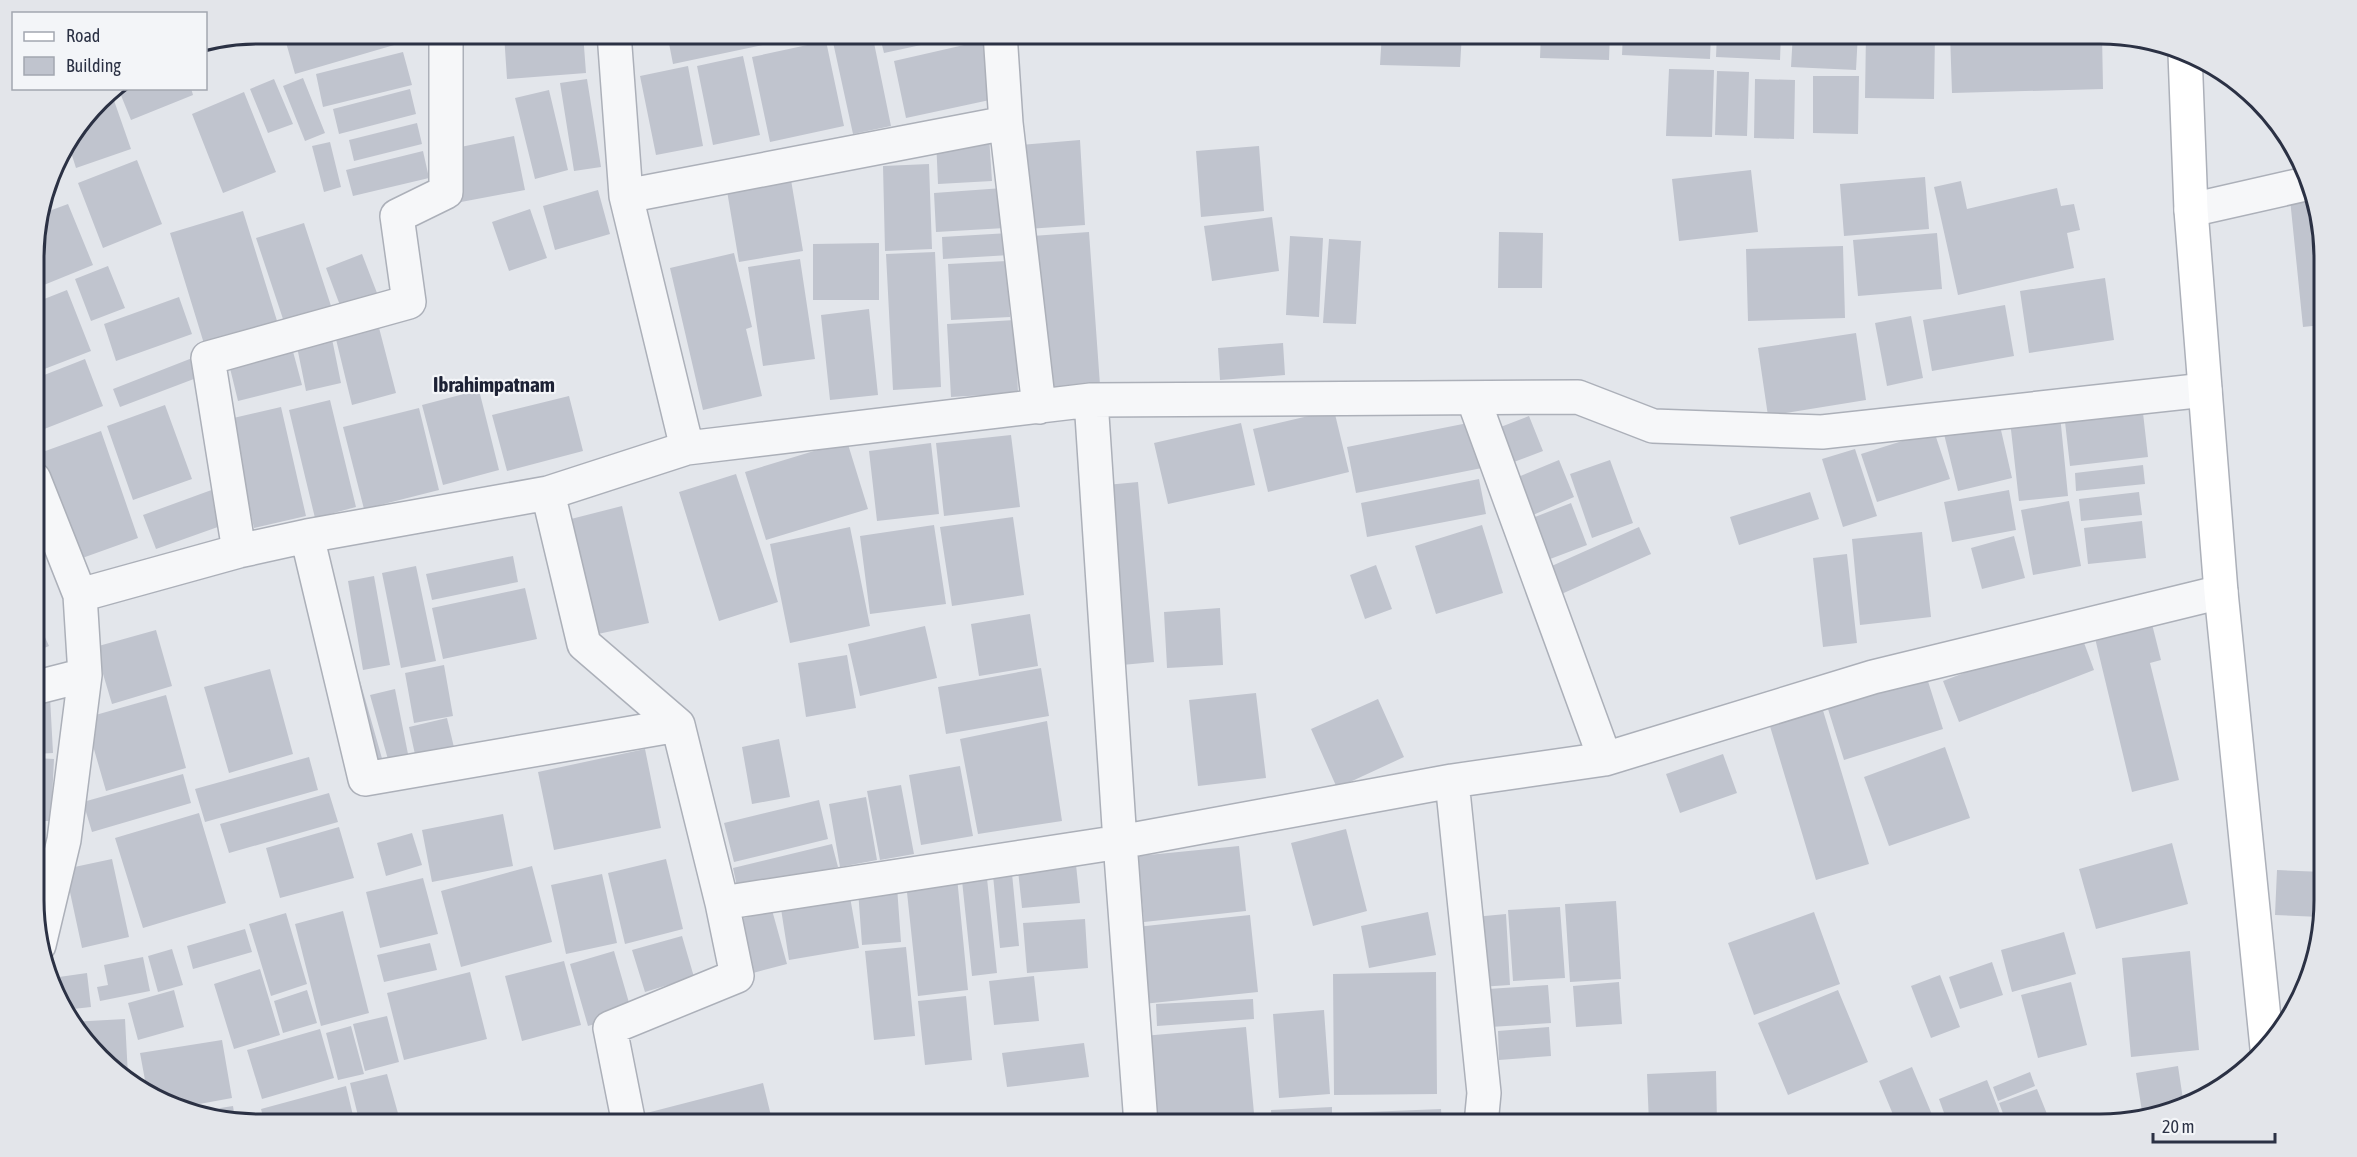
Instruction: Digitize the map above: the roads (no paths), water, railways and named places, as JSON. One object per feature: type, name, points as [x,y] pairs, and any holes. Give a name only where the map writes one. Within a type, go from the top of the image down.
[{"type":"main road","points":[[2185,62],[2191,210],[2221,592],[2266,1034]]},
{"type":"street","points":[[239,551],[208,358],[409,302],[397,216],[446,192],[446,44]]},
{"type":"street","points":[[615,44],[626,196],[687,448]]},
{"type":"street","points":[[1001,44],[1006,123],[1039,407]]},
{"type":"street","points":[[626,196],[1006,123]]},
{"type":"street","points":[[2191,210],[2301,185]]},
{"type":"street","points":[[80,595],[239,551],[308,536],[548,493],[687,448],[1091,400],[1578,397],[1653,426],[1822,432],[2205,390]]},
{"type":"street","points":[[1473,398],[1605,759]]},
{"type":"street","points":[[1091,400],[1119,842],[1139,1114]]},
{"type":"street","points":[[548,493],[584,644],[678,724],[722,903],[737,976],[610,1028],[627,1114]]},
{"type":"street","points":[[44,504],[80,595],[85,675],[64,840],[44,912]]},
{"type":"street","points":[[308,536],[365,779],[678,724]]},
{"type":"street","points":[[722,903],[1119,842],[1452,781],[1605,759],[1873,677],[2221,592]]},
{"type":"street","points":[[44,685],[85,675]]},
{"type":"street","points":[[1452,781],[1484,1093],[1482,1114]]},
{"type":"district","name":"Ibrahimpatnam","points":[[494,384]]}]
